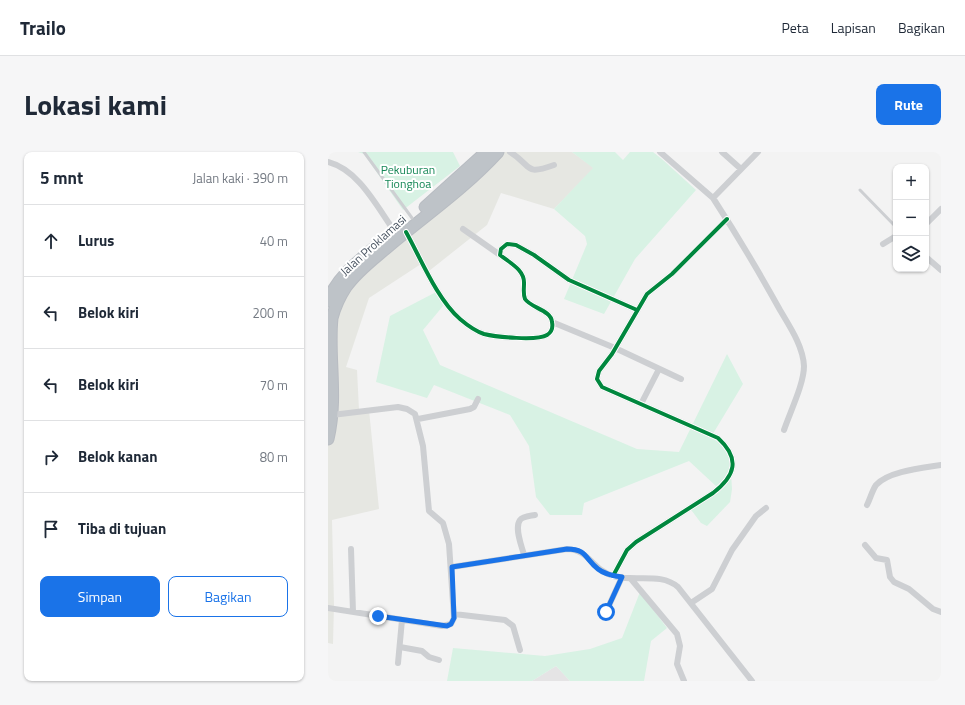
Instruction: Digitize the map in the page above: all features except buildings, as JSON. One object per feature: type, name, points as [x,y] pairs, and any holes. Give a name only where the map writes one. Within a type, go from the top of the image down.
[{"type":"highway","name":"Jalan Proklamasi","points":[[328,439],[332,415],[330,332],[338,301],[354,277],[400,232],[412,218],[439,200],[486,152]]},
{"type":"highway","name":"Jalan Proklamasi","points":[[329,294],[348,271],[400,232],[498,152]]},
{"type":"street","points":[[510,152],[531,170],[538,171],[554,165]]},
{"type":"street","points":[[660,152],[713,198],[765,282],[794,334],[802,355],[803,372],[784,430]]},
{"type":"street","points":[[722,152],[741,169]]},
{"type":"street","points":[[713,198],[758,152]]},
{"type":"street","points":[[328,162],[338,164],[366,191],[400,232],[446,304],[460,319],[475,330],[484,334],[538,338],[547,335],[551,331],[552,322],[549,315],[526,299],[524,295],[524,275],[500,255],[463,229]]},
{"type":"street","points":[[929,221],[941,210]]},
{"type":"street","points":[[614,576],[627,550],[636,542],[725,484],[733,469],[732,454],[727,446],[718,438],[602,387],[598,382],[599,371],[615,348],[647,294],[672,274],[727,219]]},
{"type":"street","points":[[883,244],[893,238]]},
{"type":"street","points":[[500,255],[503,246],[507,244],[516,246],[534,255],[569,280],[637,310]]},
{"type":"street","points":[[929,260],[941,270]]},
{"type":"street","points":[[552,322],[615,348],[681,379]]},
{"type":"street","points":[[641,404],[659,369]]},
{"type":"street","points":[[418,419],[470,409],[474,407],[478,399]]},
{"type":"street","points":[[328,608],[447,626],[453,621],[454,614],[452,567],[445,528],[442,523],[429,511],[423,446],[418,419],[412,411],[398,407],[332,415]]},
{"type":"street","points":[[867,505],[876,486],[888,477],[941,464]]},
{"type":"street","points":[[691,603],[712,589],[732,550],[756,516],[766,508]]},
{"type":"street","points":[[524,555],[519,536],[518,524],[522,518],[535,516]]},
{"type":"street","points":[[866,545],[876,558],[887,560],[890,577],[894,582],[909,590],[934,609],[941,612]]},
{"type":"street","points":[[351,549],[353,612]]},
{"type":"street","points":[[452,567],[524,555],[576,549],[582,552],[597,569],[614,576],[631,579],[666,579],[678,587],[752,681]]},
{"type":"street","points":[[606,612],[622,577]]},
{"type":"street","points":[[631,579],[677,634],[680,646],[677,664],[684,681]]},
{"type":"street","points":[[454,614],[505,620],[513,626],[520,650]]},
{"type":"street","points":[[398,663],[402,620]]},
{"type":"street","points":[[400,647],[422,651],[429,657],[440,660]]},
{"type":"lane","points":[[364,152],[412,218]]},
{"type":"lane","points":[[860,190],[893,224]]},
{"type":"shaded area","points":[[501,152],[572,152],[594,168],[554,209],[501,193],[487,225],[429,271],[424,262],[369,298],[346,367],[357,370],[359,410],[369,410],[379,509],[332,520],[334,605],[333,644],[328,643],[328,445],[335,415],[335,317],[356,279]]},
{"type":"shaded area","points":[[556,666],[570,681],[532,681]]},
{"type":"green space","name":"Pekuburan Tionghoa","points":[[358,152],[453,152],[460,166],[403,210],[364,154]]},
{"type":"green space","points":[[572,152],[615,152],[623,160],[630,152],[653,152],[696,190],[635,259],[604,314],[564,299],[587,244],[585,236],[554,209],[593,168]]},
{"type":"green space","points":[[440,290],[443,306],[423,330],[440,365],[637,449],[679,452],[727,354],[743,384],[711,437],[726,448],[730,458],[732,489],[730,502],[707,526],[701,523],[689,507],[717,487],[689,461],[584,503],[582,515],[550,515],[536,497],[529,446],[510,415],[434,385],[427,398],[376,382],[390,316]]},
{"type":"green space","points":[[640,592],[667,628],[651,641],[644,681],[570,681],[556,666],[532,681],[447,681],[453,648],[545,656],[590,649],[622,638]]},
{"type":"cycle path","points":[[613,576],[627,550],[636,542],[713,493],[720,487],[730,474],[732,467],[730,453],[718,438],[602,387],[597,379],[599,371],[612,354],[647,294],[672,274],[727,219]]},
{"type":"cycle path","points":[[406,232],[444,301],[463,321],[474,330],[484,334],[535,338],[547,335],[552,329],[551,318],[545,312],[532,305],[525,299],[524,279],[522,275],[512,264],[500,255],[501,249],[507,244],[516,245],[534,255],[569,280],[637,310]]},
{"type":"route","points":[[378,616],[447,626],[451,624],[454,618],[452,567],[567,549],[576,549],[582,552],[597,569],[614,576],[622,577],[606,612]]}]
